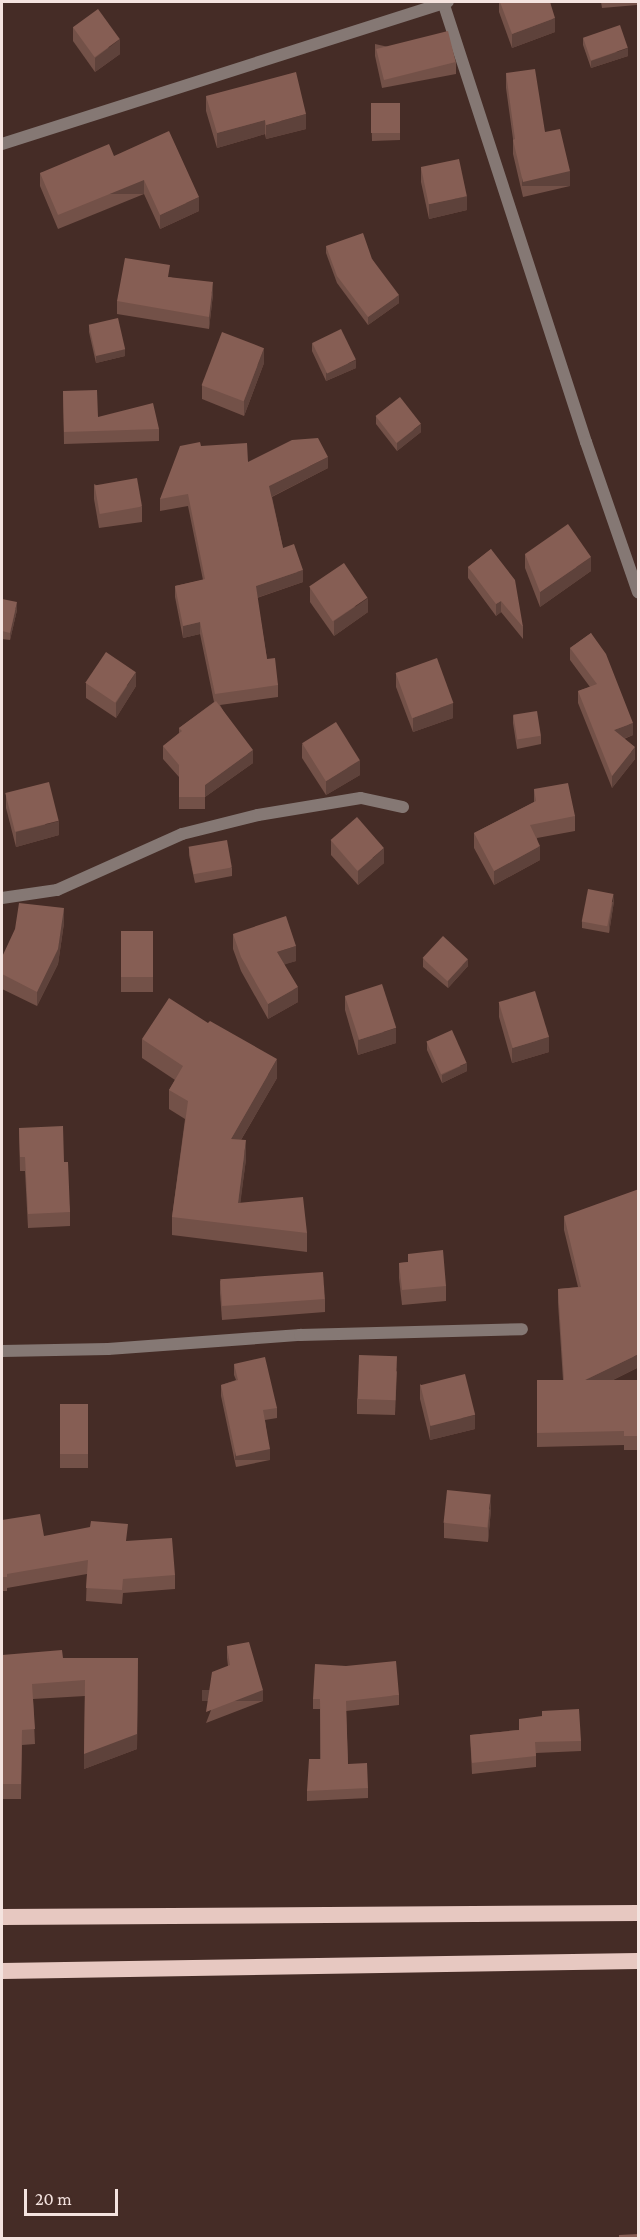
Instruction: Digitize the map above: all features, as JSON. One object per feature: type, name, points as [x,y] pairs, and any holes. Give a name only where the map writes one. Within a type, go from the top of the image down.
[{"type":"highway","points":[[2,1917],[639,1913]]},
{"type":"highway","points":[[2,1971],[639,1961]]},
{"type":"street","points":[[2,144],[445,2],[583,430],[639,592]]},
{"type":"street","points":[[2,898],[57,890],[182,834],[258,815],[361,798],[403,807]]},
{"type":"street","points":[[2,1352],[108,1349],[300,1335],[522,1329]]},
{"type":"building","points":[[500,2],[550,2],[555,18],[512,34]]},
{"type":"building","points":[[98,9],[120,39],[95,57],[73,27]]},
{"type":"building","points":[[620,25],[628,48],[591,60],[583,38]]},
{"type":"building","points":[[448,31],[456,62],[384,80],[376,49]]},
{"type":"building","points":[[535,69],[545,132],[560,129],[570,171],[523,182],[513,140],[515,139],[506,73]]},
{"type":"building","points":[[296,72],[306,114],[266,125],[265,120],[217,133],[206,96]]},
{"type":"building","points":[[371,103],[400,103],[400,133],[371,133]]},
{"type":"building","points":[[169,131],[199,197],[160,215],[144,180],[58,215],[40,173],[109,144],[114,156]]},
{"type":"building","points":[[459,159],[467,196],[429,204],[421,167]]},
{"type":"building","points":[[363,233],[372,259],[399,295],[368,317],[337,276],[326,246]]},
{"type":"building","points":[[125,258],[170,265],[168,277],[213,282],[209,317],[117,301]]},
{"type":"building","points":[[118,318],[125,349],[96,356],[89,325]]},
{"type":"building","points":[[341,329],[356,360],[327,374],[312,343]]},
{"type":"building","points":[[222,332],[264,348],[244,401],[202,385]]},
{"type":"building","points":[[97,390],[98,417],[153,403],[159,429],[64,432],[63,391]]},
{"type":"building","points":[[400,397],[421,424],[397,443],[376,416]]},
{"type":"building","points":[[318,438],[328,457],[269,486],[283,548],[294,544],[303,570],[256,586],[267,659],[275,658],[278,685],[215,694],[200,622],[183,626],[175,586],[205,579],[188,494],[160,499],[180,446],[200,442],[201,446],[247,443],[248,462],[292,440]]},
{"type":"building","points":[[137,478],[142,507],[100,514],[95,485]]},
{"type":"building","points":[[568,524],[591,557],[540,592],[525,554]]},
{"type":"building","points":[[491,549],[515,580],[523,627],[501,601],[496,604],[468,567]]},
{"type":"building","points":[[344,563],[367,598],[333,621],[309,586]]},
{"type":"building","points":[[2,599],[17,602],[10,633],[2,631]]},
{"type":"building","points":[[591,633],[606,654],[633,723],[614,730],[635,747],[612,776],[578,691],[597,684],[570,648]]},
{"type":"building","points":[[106,652],[136,672],[115,703],[85,683]]},
{"type":"building","points":[[437,658],[453,703],[412,718],[396,673]]},
{"type":"building","points":[[216,701],[253,750],[205,785],[205,797],[179,797],[179,765],[163,746],[182,731],[179,728]]},
{"type":"building","points":[[537,711],[541,736],[517,739],[513,715]]},
{"type":"building","points":[[336,722],[360,760],[326,781],[302,743]]},
{"type":"building","points":[[49,782],[59,821],[15,832],[5,793]]},
{"type":"building","points":[[568,783],[575,816],[530,825],[540,846],[494,871],[474,833],[536,801],[534,789]]},
{"type":"building","points":[[357,817],[384,848],[357,871],[331,840]]},
{"type":"building","points":[[227,840],[232,868],[193,874],[189,847]]},
{"type":"building","points":[[588,889],[614,894],[607,926],[582,921]]},
{"type":"building","points":[[19,903],[64,908],[58,949],[37,992],[2,974],[2,957],[15,929]]},
{"type":"building","points":[[286,916],[296,946],[277,952],[298,987],[268,1004],[241,957],[233,934]]},
{"type":"building","points":[[121,931],[153,931],[153,977],[121,977]]},
{"type":"building","points":[[443,936],[468,959],[447,981],[423,958]]},
{"type":"building","points":[[382,984],[396,1028],[359,1040],[345,996]]},
{"type":"building","points":[[535,991],[549,1037],[513,1048],[499,1002]]},
{"type":"building","points":[[169,998],[208,1023],[210,1021],[277,1059],[231,1139],[246,1140],[238,1203],[303,1197],[307,1233],[172,1217],[188,1101],[169,1090],[183,1066],[142,1039]]},
{"type":"building","points":[[452,1030],[467,1063],[441,1074],[426,1041]]},
{"type":"building","points":[[63,1126],[64,1162],[68,1162],[70,1212],[28,1214],[25,1157],[20,1157],[19,1128]]},
{"type":"building","points":[[639,1189],[639,1354],[585,1380],[639,1380],[639,1436],[624,1436],[624,1431],[537,1433],[537,1380],[564,1380],[558,1289],[581,1287],[564,1216]]},
{"type":"building","points":[[443,1250],[446,1286],[402,1290],[399,1263],[408,1262],[408,1254]]},
{"type":"building","points":[[323,1272],[325,1299],[222,1306],[220,1279]]},
{"type":"building","points":[[359,1355],[397,1356],[395,1400],[357,1399]]},
{"type":"building","points":[[265,1357],[277,1408],[263,1410],[270,1449],[236,1456],[221,1385],[238,1380],[234,1364]]},
{"type":"building","points":[[465,1374],[475,1415],[431,1426],[420,1385]]},
{"type":"building","points":[[60,1404],[88,1404],[88,1454],[60,1454]]},
{"type":"building","points":[[447,1490],[491,1495],[487,1527],[444,1523]]},
{"type":"building","points":[[40,1514],[44,1536],[90,1527],[91,1521],[128,1524],[126,1541],[172,1538],[175,1575],[123,1579],[122,1590],[86,1588],[88,1560],[7,1574],[7,1577],[2,1577],[2,1520]]},
{"type":"building","points":[[249,1642],[263,1690],[206,1712],[212,1672],[230,1665],[227,1646]]},
{"type":"building","points":[[62,1650],[63,1658],[138,1658],[137,1734],[84,1754],[85,1680],[32,1684],[35,1729],[22,1730],[21,1784],[2,1784],[2,1655]]},
{"type":"building","points":[[396,1661],[399,1695],[346,1701],[348,1764],[367,1763],[368,1788],[307,1791],[309,1759],[321,1759],[320,1699],[313,1699],[315,1664],[346,1666]]},
{"type":"building","points":[[579,1709],[581,1741],[535,1742],[536,1756],[472,1763],[470,1735],[519,1730],[519,1719],[542,1716],[542,1711]]},
{"type":"building","points":[[639,2234],[639,2238],[619,2238],[619,2235]]},
{"type":"building","points":[[323,2237],[323,2238],[247,2238]]}]
